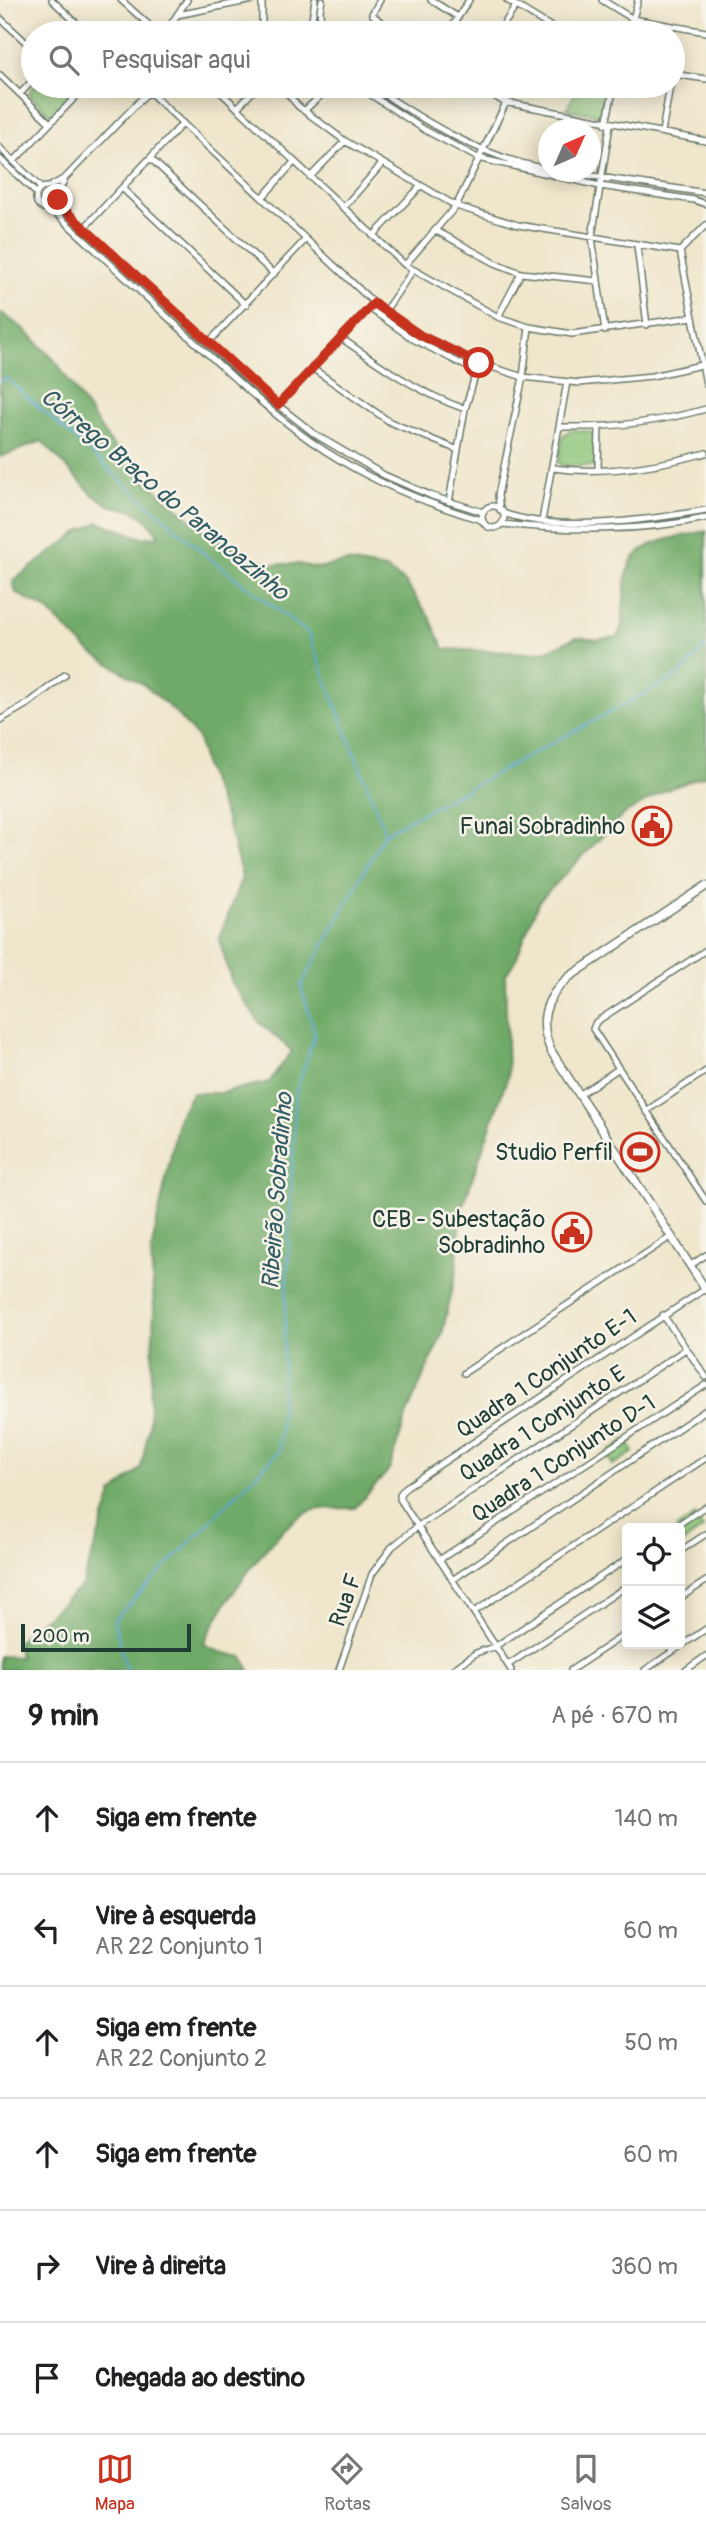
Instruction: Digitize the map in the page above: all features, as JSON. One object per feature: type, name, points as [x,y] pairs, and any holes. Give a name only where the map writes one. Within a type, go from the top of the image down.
[{"type":"main road","points":[[706,886],[569,977],[552,996],[544,1016],[545,1038],[551,1051],[706,1289]]},
{"type":"street","points":[[52,0],[74,21]]},
{"type":"street","points":[[121,0],[145,21]]},
{"type":"street","points":[[131,8],[137,0]]},
{"type":"street","points":[[173,21],[187,0]]},
{"type":"street","points":[[177,15],[253,0]]},
{"type":"street","points":[[262,0],[262,21]]},
{"type":"street","points":[[311,21],[315,0]]},
{"type":"street","points":[[321,21],[322,0]]},
{"type":"street","points":[[379,21],[372,14],[380,0]]},
{"type":"street","points":[[431,0],[458,17]]},
{"type":"street","points":[[456,21],[469,0]]},
{"type":"street","points":[[507,0],[542,21]]},
{"type":"street","points":[[602,0],[633,19],[644,21]]},
{"type":"street","points":[[633,19],[638,0]]},
{"type":"street","points":[[506,21],[516,6]]},
{"type":"street","points":[[0,18],[21,38]]},
{"type":"street","points":[[685,28],[706,32]]},
{"type":"street","points":[[0,75],[20,94]]},
{"type":"street","points":[[685,76],[706,79]]},
{"type":"street","points":[[24,98],[50,123]]},
{"type":"street","points":[[15,161],[74,98]]},
{"type":"street","points":[[38,190],[65,178],[143,98]]},
{"type":"street","points":[[156,98],[372,305],[422,345],[477,372]]},
{"type":"street","points":[[227,98],[405,265],[498,317],[529,327],[572,334],[693,317]]},
{"type":"street","points":[[237,108],[247,98]]},
{"type":"street","points":[[292,98],[304,111],[345,141],[456,206],[518,225],[680,251]]},
{"type":"street","points":[[304,111],[318,98]]},
{"type":"street","points":[[376,98],[425,130],[478,158],[543,175],[706,204]]},
{"type":"street","points":[[389,98],[408,111],[482,150],[538,166]]},
{"type":"street","points":[[496,98],[504,103],[706,141]]},
{"type":"street","points":[[405,265],[456,206],[507,98]]},
{"type":"street","points":[[605,331],[592,237],[612,98]]},
{"type":"street","points":[[662,132],[668,98]]},
{"type":"street","points":[[85,227],[183,123]]},
{"type":"street","points":[[310,177],[345,141]]},
{"type":"street","points":[[0,148],[15,161],[38,190],[37,201],[41,206],[51,208],[265,406],[339,460],[387,486],[481,520],[491,527],[502,524],[589,531],[649,527],[706,518]]},
{"type":"street","points":[[150,158],[274,274]]},
{"type":"street","points":[[0,159],[38,190]]},
{"type":"street","points":[[262,198],[294,162]]},
{"type":"street","points":[[343,208],[382,164]]},
{"type":"street","points":[[602,177],[706,192]]},
{"type":"street","points":[[51,208],[65,178]]},
{"type":"street","points":[[49,187],[57,200],[208,343],[316,435],[359,462],[449,502],[542,521],[629,521],[706,510]]},
{"type":"street","points":[[373,236],[420,187]]},
{"type":"street","points":[[122,188],[246,305]]},
{"type":"street","points":[[680,251],[706,225]]},
{"type":"street","points":[[435,230],[495,263],[521,273],[598,281]]},
{"type":"street","points":[[208,343],[306,239]]},
{"type":"street","points":[[637,246],[647,325]]},
{"type":"street","points":[[680,251],[706,384]]},
{"type":"street","points":[[385,311],[413,270]]},
{"type":"street","points":[[498,317],[521,273]]},
{"type":"street","points":[[372,305],[420,335],[479,363],[523,377],[579,383],[652,376],[704,364]]},
{"type":"street","points":[[278,405],[372,305]]},
{"type":"street","points":[[502,524],[505,518],[498,495],[523,377],[529,327]]},
{"type":"street","points":[[341,338],[415,387],[439,400],[465,409]]},
{"type":"street","points":[[449,502],[465,409],[479,363]]},
{"type":"street","points":[[312,368],[390,422],[457,450]]},
{"type":"street","points":[[542,521],[567,382]]},
{"type":"street","points":[[561,426],[599,426],[670,419],[706,409]]},
{"type":"street","points":[[598,469],[599,426]]},
{"type":"street","points":[[553,468],[623,468],[706,453]]},
{"type":"street","points":[[481,520],[485,510],[498,495]]},
{"type":"street","points":[[0,720],[29,703],[65,675]]},
{"type":"street","points":[[705,1197],[593,1029],[596,1022],[706,950]]},
{"type":"street","points":[[579,1096],[618,1069]]},
{"type":"street","points":[[646,1111],[706,1071]]},
{"type":"street","name":"Quadra 1 Conjunto E-1","points":[[464,1373],[672,1236]]},
{"type":"street","points":[[691,1265],[706,1255]]},
{"type":"street","name":"Quadra 1 Conjunto E-1","points":[[418,1526],[400,1499],[400,1494],[406,1487],[706,1289]]},
{"type":"street","points":[[663,1315],[706,1377]]},
{"type":"street","name":"Quadra 1 Conjunto E","points":[[392,1547],[418,1526],[686,1349]]},
{"type":"street","name":"Quadra 1 Conjunto D-1","points":[[439,1560],[706,1385]]},
{"type":"street","name":"Quadra 1 Conjunto D-1","points":[[452,1580],[706,1410]]},
{"type":"street","points":[[474,1612],[706,1458]]},
{"type":"street","points":[[680,1523],[706,1506]]},
{"type":"street","points":[[418,1526],[510,1668],[622,1590]]},
{"type":"street","points":[[685,1548],[706,1534]]},
{"type":"street","name":"Rua F","points":[[339,1670],[372,1574],[392,1547]]},
{"type":"street","points":[[452,1670],[476,1653],[496,1646],[622,1562]]},
{"type":"street","points":[[685,1595],[706,1580]]},
{"type":"street","points":[[645,1670],[706,1629]]},
{"type":"street","points":[[571,1670],[622,1636]]},
{"type":"street","points":[[686,1670],[706,1656]]},
{"type":"green space","points":[[33,98],[69,98],[54,114],[50,115]]},
{"type":"green space","points":[[573,98],[608,98],[604,116],[566,109]]},
{"type":"green space","points":[[0,312],[24,329],[56,362],[107,438],[136,473],[205,531],[268,564],[298,564],[318,568],[347,562],[386,569],[405,582],[430,618],[444,649],[527,653],[548,651],[576,637],[598,640],[617,637],[622,623],[627,575],[634,558],[651,545],[706,531],[706,775],[666,790],[623,815],[539,901],[516,959],[505,976],[508,1076],[460,1214],[456,1274],[442,1334],[407,1414],[389,1470],[355,1508],[317,1509],[306,1513],[278,1535],[248,1571],[211,1629],[204,1644],[220,1652],[242,1657],[250,1670],[0,1670],[0,1656],[20,1657],[17,1642],[82,1586],[112,1494],[141,1468],[149,1428],[154,1310],[151,1251],[179,1116],[192,1093],[219,1093],[269,1082],[292,1051],[260,1023],[232,983],[219,939],[242,877],[226,818],[205,768],[198,738],[173,710],[144,685],[89,651],[46,609],[16,593],[13,581],[80,531],[99,522],[142,538],[159,536],[147,520],[132,510],[111,506],[93,495],[42,441],[0,457]]},
{"type":"green space","points":[[571,430],[588,431],[595,435],[596,462],[593,466],[562,466],[558,462],[563,435]]},
{"type":"green space","points":[[626,1440],[634,1452],[613,1465],[606,1453]]},
{"type":"green space","points":[[695,1516],[703,1529],[685,1541],[684,1523]]},
{"type":"waterway","name":"Córrego Braço do Paranoazinho","points":[[0,381],[6,378],[208,557],[308,633],[385,832]]},
{"type":"waterway","name":"Ribeirão Sobradinho","points":[[126,1670],[114,1620],[279,1451],[296,1092],[315,1034],[301,986],[385,833],[677,676],[706,647]]},
{"type":"place","name":"Funai Sobradinho","points":[[652,826]]},
{"type":"place","name":"Studio Perfil","points":[[640,1152]]},
{"type":"place","name":"CEB - Subestação Sobradinho","points":[[572,1232]]},
{"type":"route","points":[[58,200],[57,203],[278,405],[374,303],[420,335],[479,363]]}]
